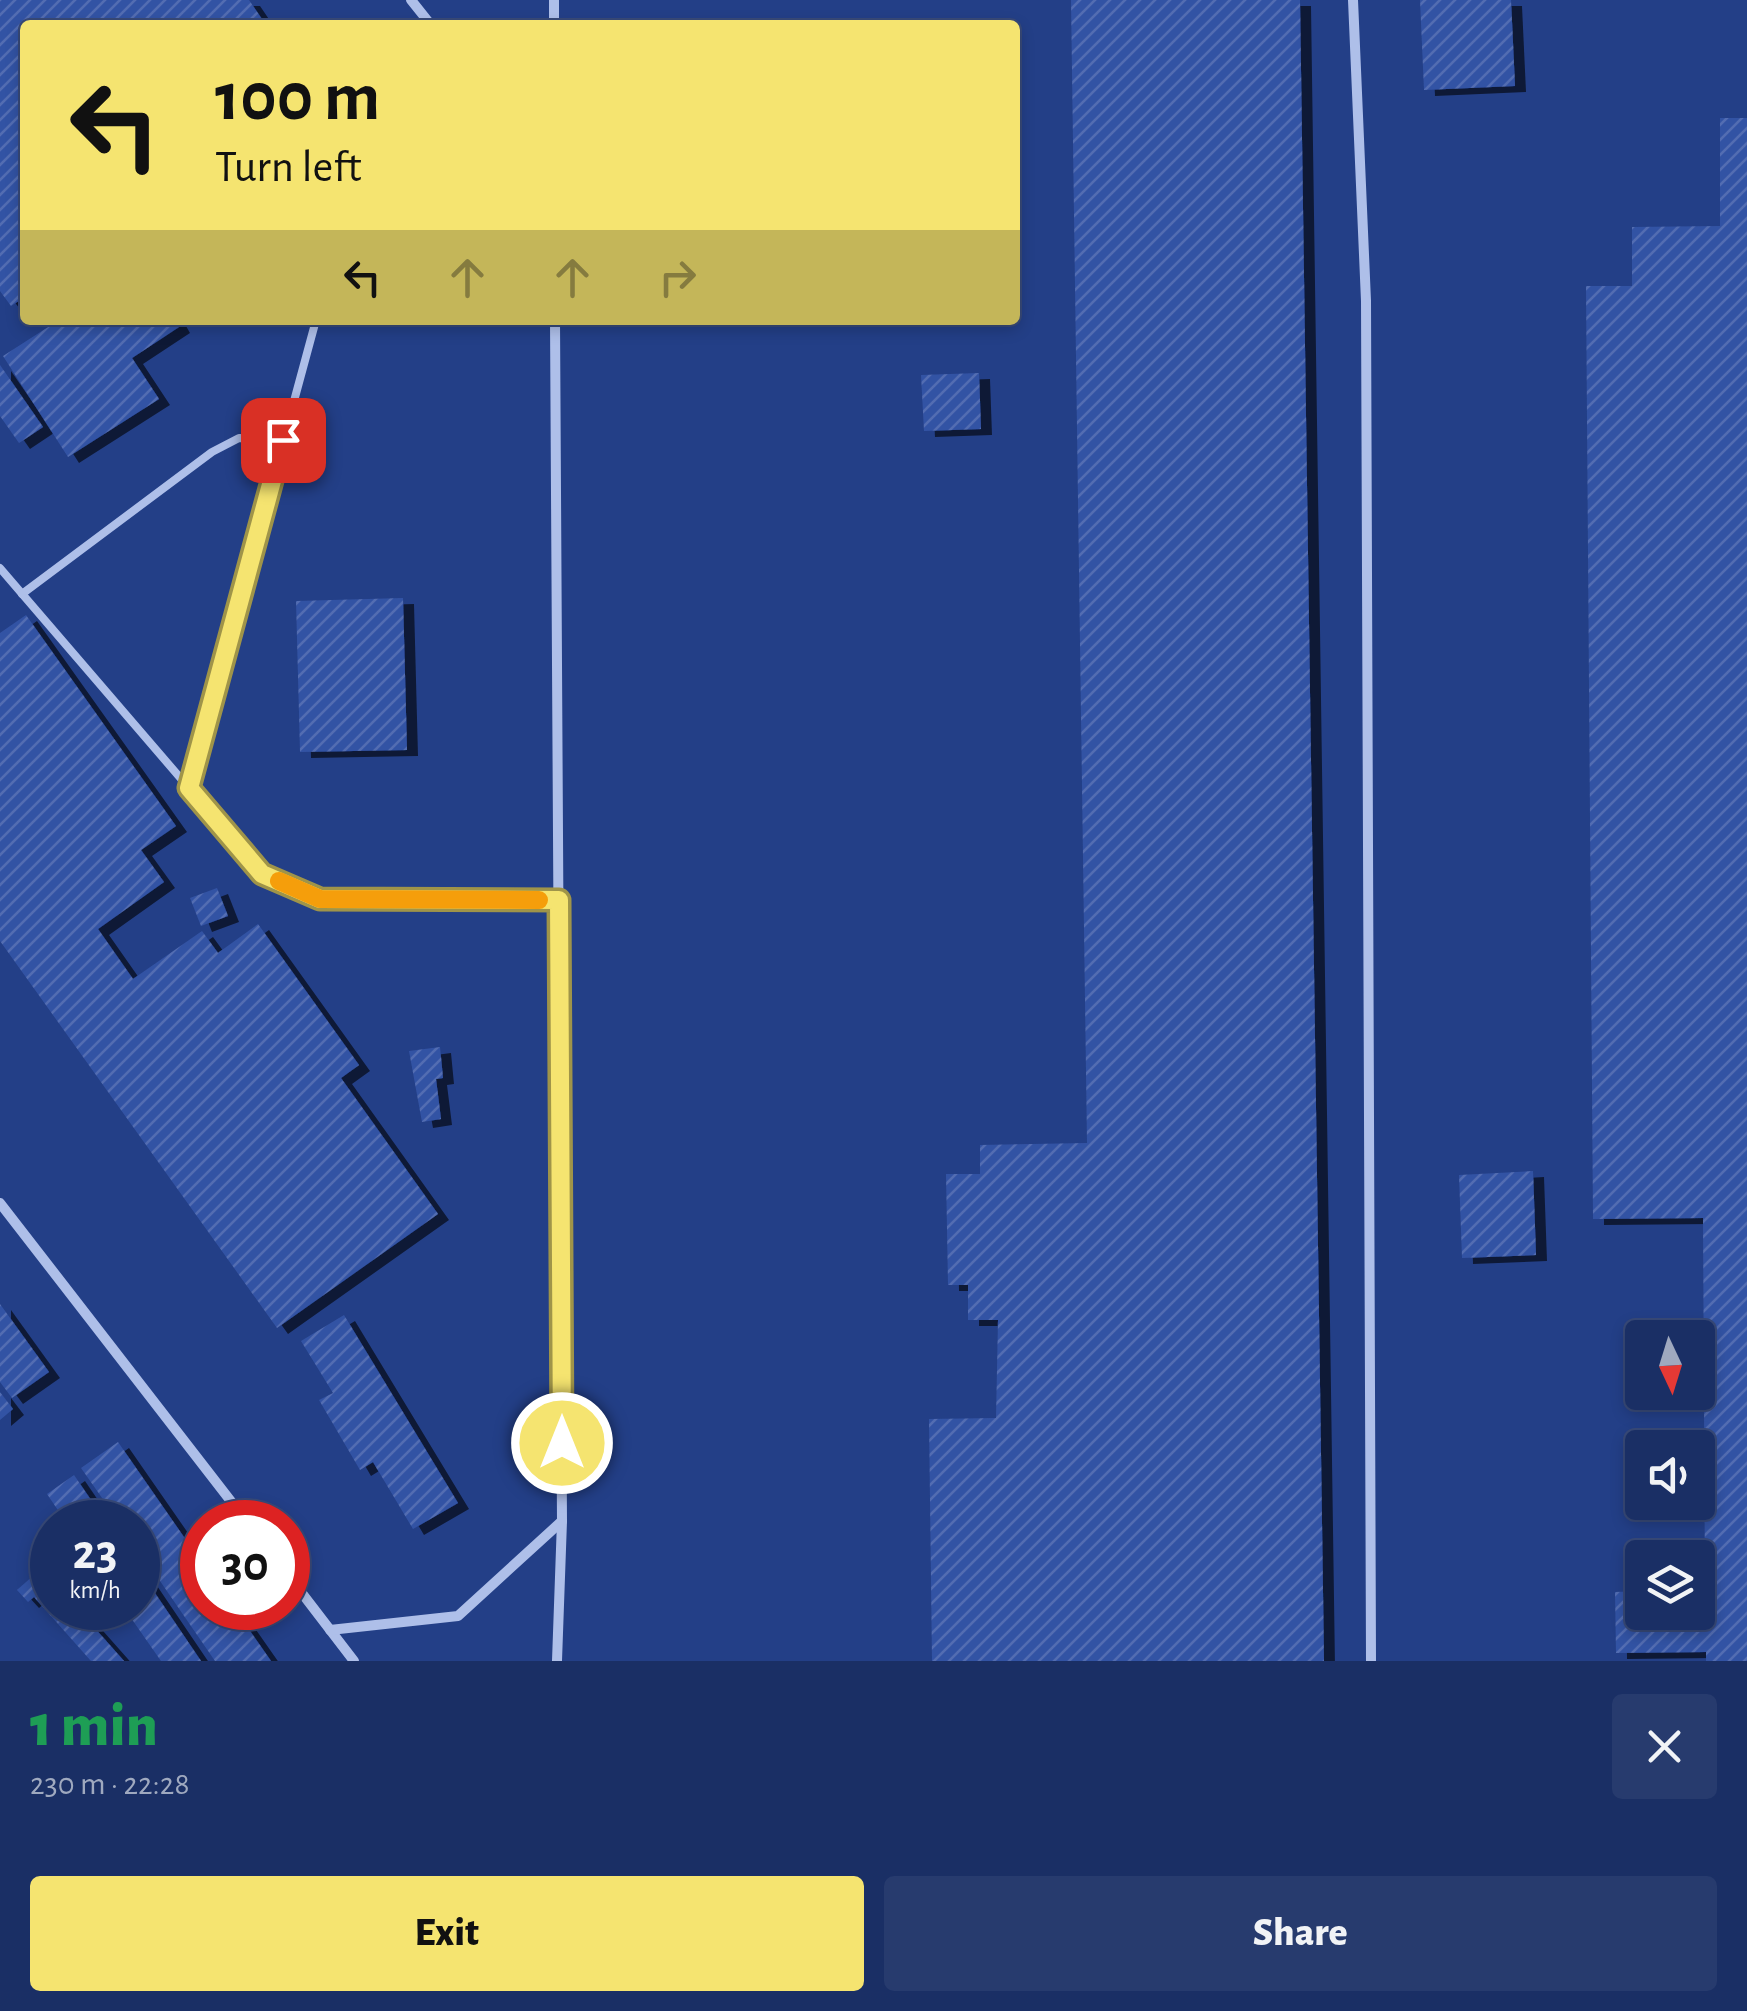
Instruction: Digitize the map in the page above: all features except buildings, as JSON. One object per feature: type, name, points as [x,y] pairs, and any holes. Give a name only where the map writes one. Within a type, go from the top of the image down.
[{"type":"street","points":[[412,0],[427,20]]},
{"type":"street","points":[[1353,0],[1366,301],[1372,1661]]},
{"type":"street","points":[[555,325],[562,1521],[558,1661]]},
{"type":"street","points":[[0,1203],[230,1500]]},
{"type":"street","points":[[330,1630],[458,1616],[562,1521]]},
{"type":"street","points":[[310,1604],[354,1661]]},
{"type":"lane","points":[[189,788],[315,325]]},
{"type":"lane","points":[[22,594],[212,452],[239,438],[283,440]]},
{"type":"lane","points":[[0,568],[262,874],[320,899],[559,900]]},
{"type":"slow traffic","points":[[279,881],[320,899],[539,900]]},
{"type":"route","points":[[283,440],[189,788],[262,874],[320,899],[559,900],[562,1443]]}]
